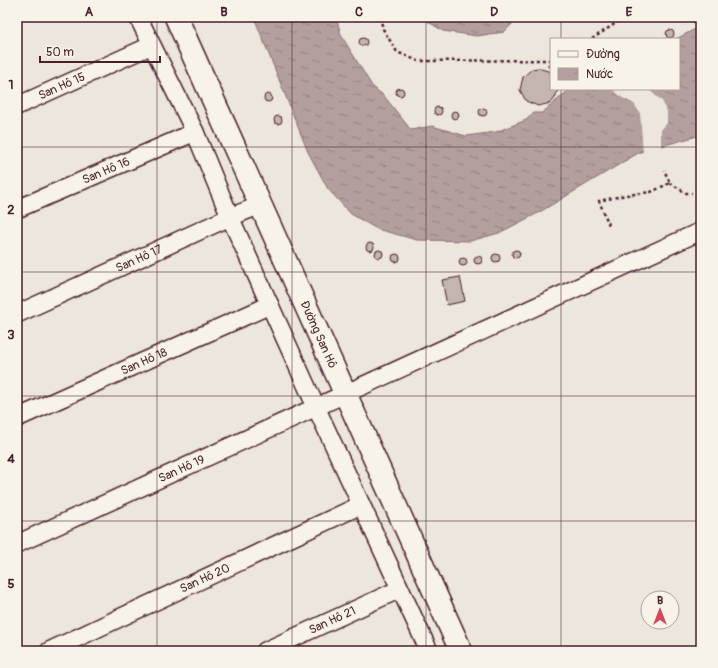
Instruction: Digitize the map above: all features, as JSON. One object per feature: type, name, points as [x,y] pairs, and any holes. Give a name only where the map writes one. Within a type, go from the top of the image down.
[{"type":"street","points":[[138,17],[150,46],[195,132],[230,216],[270,305],[429,651]]},
{"type":"street","name":"Đường San Hô","points":[[176,17],[461,651]]},
{"type":"street","name":"San Hô 15","points":[[17,106],[150,46]]},
{"type":"street","name":"San Hô 16","points":[[17,209],[195,132]]},
{"type":"street","name":"San Hô 17","points":[[17,314],[230,216],[261,205]]},
{"type":"street","name":"San Hô 19","points":[[17,544],[701,231]]},
{"type":"street","name":"San Hô 18","points":[[17,418],[270,305]]},
{"type":"street","name":"San Hô 20","points":[[49,651],[361,505]]},
{"type":"street","name":"San Hô 21","points":[[266,651],[400,589]]},
{"type":"path","points":[[380,17],[383,29],[397,52],[418,61],[550,60]]},
{"type":"path","points":[[598,37],[624,17]]},
{"type":"path","points":[[639,17],[642,19],[656,17]]},
{"type":"path","points":[[664,170],[670,183],[686,193],[692,193]]},
{"type":"path","points":[[609,225],[599,201],[626,194],[651,192],[670,183]]},
{"type":"water","points":[[254,17],[336,17],[341,35],[372,86],[384,96],[411,130],[432,126],[466,136],[496,132],[526,120],[534,113],[542,113],[569,90],[680,90],[680,38],[678,38],[701,26],[701,135],[640,152],[538,213],[499,233],[470,241],[417,240],[377,229],[351,214],[328,189],[308,152]]},
{"type":"water","points":[[421,17],[519,17],[504,32],[477,36],[443,31]]},
{"type":"pier","points":[[613,90],[649,90],[662,101],[667,111],[667,123],[661,130],[661,147],[643,153],[640,113],[634,104],[621,97]]},
{"type":"building","points":[[695,16],[698,19],[695,22],[692,19]]},
{"type":"building","points":[[668,30],[672,30],[674,34],[672,38],[668,38],[666,36],[666,32]]},
{"type":"building","points":[[361,38],[365,38],[367,42],[365,46],[361,46],[359,44],[359,40]]},
{"type":"building","points":[[538,68],[550,72],[550,90],[558,90],[555,98],[551,103],[538,106],[526,101],[520,90],[523,77],[532,69]]},
{"type":"building","points":[[398,88],[402,88],[404,92],[402,96],[398,96],[396,94],[396,90]]},
{"type":"building","points":[[266,94],[270,94],[272,98],[270,102],[266,102],[264,100],[264,96]]},
{"type":"building","points":[[436,107],[440,107],[442,111],[440,115],[436,115],[434,113],[434,109]]},
{"type":"building","points":[[481,108],[485,108],[487,112],[485,116],[481,116],[479,114],[479,110]]},
{"type":"building","points":[[453,111],[457,111],[459,115],[457,119],[453,119],[451,117],[451,113]]},
{"type":"building","points":[[276,116],[280,116],[282,120],[280,124],[276,124],[274,122],[274,118]]},
{"type":"building","points":[[368,243],[372,243],[374,247],[372,251],[368,251],[366,249],[366,245]]},
{"type":"building","points":[[377,250],[381,250],[383,254],[381,258],[377,258],[375,256],[375,252]]},
{"type":"building","points":[[514,250],[518,250],[520,254],[518,258],[514,258],[512,256],[512,252]]},
{"type":"building","points":[[394,254],[398,254],[400,258],[398,262],[394,262],[392,260],[392,256]]},
{"type":"building","points":[[494,254],[498,254],[500,258],[498,262],[494,262],[492,260],[492,256]]},
{"type":"building","points":[[476,256],[480,256],[482,260],[480,264],[476,264],[474,262],[474,258]]},
{"type":"building","points":[[461,258],[465,258],[467,262],[465,266],[461,266],[459,264],[459,260]]},
{"type":"building","points":[[460,277],[465,301],[447,305],[442,280]]}]
